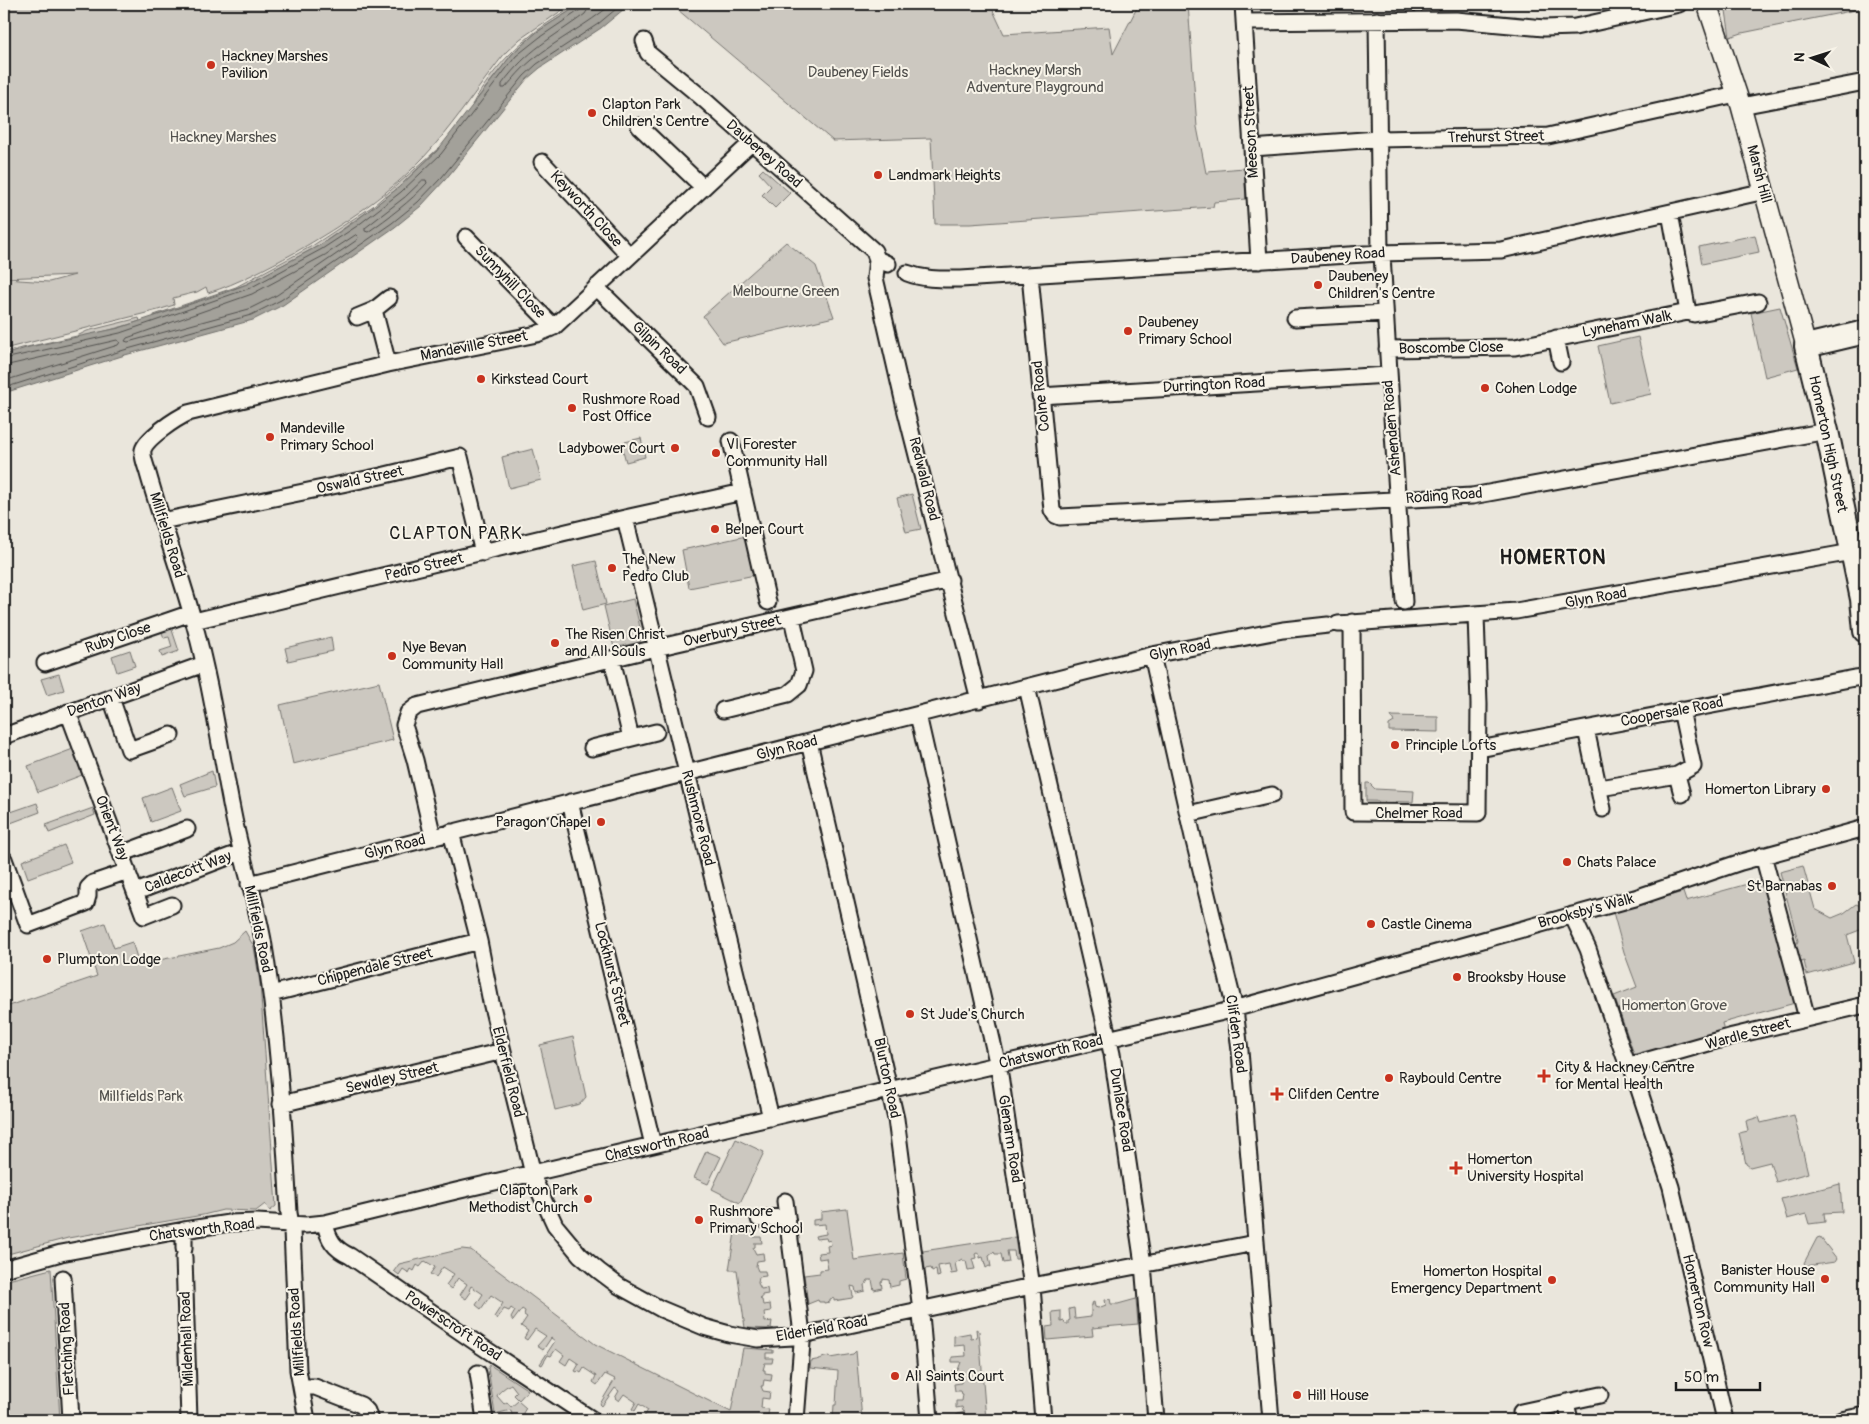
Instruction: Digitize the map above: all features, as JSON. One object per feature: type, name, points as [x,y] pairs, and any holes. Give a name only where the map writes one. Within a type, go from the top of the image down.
[{"type":"highway","points":[[1806,346],[1865,332]]},
{"type":"highway","name":"Homerton High Street","points":[[1806,346],[1827,431],[1862,598],[1865,631]]},
{"type":"main road","name":"Marsh Hill","points":[[1707,4],[1765,192],[1806,346]]},
{"type":"street","name":"Meeson Street","points":[[1243,4],[1259,261]]},
{"type":"street","points":[[1244,22],[1456,20],[1544,28],[1575,27],[1679,4]]},
{"type":"street","name":"Ashenden Road","points":[[1377,20],[1381,253],[1404,602]]},
{"type":"street","name":"Daubeney Road","points":[[644,40],[648,54],[700,96],[883,261]]},
{"type":"street","name":"Trehurst Street","points":[[1252,148],[1378,139],[1548,136],[1738,100],[1865,82]]},
{"type":"street","points":[[639,126],[703,187]]},
{"type":"street","name":"Mandeville Street","points":[[144,449],[147,443],[165,427],[188,413],[388,364],[537,334],[554,327],[751,143]]},
{"type":"street","name":"Keyworth Close","points":[[542,162],[630,256]]},
{"type":"street","name":"Daubeney Road","points":[[907,273],[920,278],[934,280],[1381,253],[1501,250],[1765,192]]},
{"type":"street","name":"Lyneham Walk","points":[[1515,347],[1688,312],[1670,213]]},
{"type":"street","name":"Sunnyhill Close","points":[[466,237],[554,327]]},
{"type":"street","name":"Redwald Road","points":[[883,261],[875,278],[979,700]]},
{"type":"street","name":"Colne Road","points":[[1030,275],[1040,396],[1052,510],[1055,515]]},
{"type":"street","name":"Gilpin Road","points":[[596,287],[697,386],[708,417]]},
{"type":"street","points":[[357,317],[374,310],[390,298]]},
{"type":"street","points":[[1688,312],[1694,314],[1758,302]]},
{"type":"street","points":[[374,310],[388,364]]},
{"type":"street","points":[[1295,318],[1385,314]]},
{"type":"street","points":[[1556,338],[1561,362]]},
{"type":"street","name":"Boscombe Close","points":[[1387,349],[1515,347]]},
{"type":"street","name":"Durrington Road","points":[[1040,396],[1388,375]]},
{"type":"street","name":"Roding Road","points":[[1055,515],[1472,496],[1827,431]]},
{"type":"street","points":[[731,441],[768,602]]},
{"type":"street","name":"Millfields Road","points":[[144,449],[147,470],[192,617],[204,664],[241,852],[262,939],[271,994],[291,1224],[298,1370],[306,1420]]},
{"type":"street","name":"Oswald Street","points":[[162,521],[372,478],[460,457],[483,553]]},
{"type":"street","name":"Pedro Street","points":[[192,617],[483,553],[625,518],[742,492]]},
{"type":"street","name":"Rushmore Road","points":[[625,518],[771,1118]]},
{"type":"street","name":"Glyn Road","points":[[249,884],[1152,655],[1284,630],[1339,624],[1476,615],[1556,605],[1852,552]]},
{"type":"street","name":"Overbury Street","points":[[433,837],[415,760],[404,725],[408,713],[417,706],[950,580]]},
{"type":"street","name":"Chelmer Road","points":[[1339,624],[1353,812],[1478,813],[1479,749],[1476,615]]},
{"type":"street","name":"Ruby Close","points":[[46,663],[192,617]]},
{"type":"street","points":[[723,710],[788,694],[799,686],[804,671],[792,618]]},
{"type":"street","name":"Clifden Road","points":[[1152,655],[1235,1009],[1272,1420]]},
{"type":"street","points":[[612,659],[631,738]]},
{"type":"street","name":"Denton Way","points":[[4,736],[204,664]]},
{"type":"street","name":"Coopersale Road","points":[[1479,749],[1865,677]]},
{"type":"street","name":"Dunlace Road","points":[[1027,688],[1109,1039],[1143,1264],[1156,1420]]},
{"type":"street","points":[[111,698],[129,750],[171,735]]},
{"type":"street","points":[[1600,788],[1676,775],[1693,766],[1681,710]]},
{"type":"street","name":"Orient Way","points":[[68,712],[144,916],[172,905]]},
{"type":"street","name":"Glenarm Road","points":[[918,715],[998,1064],[1032,1287],[1043,1420]]},
{"type":"street","points":[[1586,729],[1603,809]]},
{"type":"street","points":[[592,748],[656,732]]},
{"type":"street","name":"Blurton Road","points":[[809,742],[875,1020],[896,1119],[920,1310],[930,1420]]},
{"type":"street","points":[[1676,775],[1682,794]]},
{"type":"street","points":[[1188,814],[1272,795]]},
{"type":"street","name":"Lockhurst Street","points":[[570,802],[654,1145]]},
{"type":"street","name":"Brooksby's Walk","points":[[1306,990],[1656,891],[1763,855],[1865,828]]},
{"type":"street","points":[[121,854],[187,829]]},
{"type":"street","name":"Elderfield Road","points":[[451,832],[479,941],[536,1187],[555,1225],[580,1255],[619,1286],[661,1309],[704,1327],[729,1334],[769,1339],[802,1335],[1255,1242]]},
{"type":"street","name":"Caldecott Way","points":[[136,892],[241,852]]},
{"type":"street","points":[[1763,855],[1807,1018]]},
{"type":"street","name":"Caldecott Way","points":[[4,859],[28,925],[86,903],[88,888],[93,883],[128,871]]},
{"type":"street","points":[[1572,915],[1588,949],[1627,1063],[1631,1065]]},
{"type":"street","name":"Chippendale Street","points":[[271,994],[479,941]]},
{"type":"street","name":"Chatsworth Road","points":[[4,1269],[62,1253],[229,1223],[325,1223],[1109,1039],[1306,990]]},
{"type":"street","name":"Wardle Street","points":[[1631,1065],[1733,1036],[1865,1005]]},
{"type":"street","name":"Sewdley Street","points":[[281,1104],[503,1051]]},
{"type":"street","name":"Homerton Row","points":[[1631,1065],[1678,1212],[1725,1420]]},
{"type":"street","points":[[760,1218],[786,1208],[802,1335],[796,1420]]},
{"type":"street","name":"Powerscroft Road","points":[[325,1223],[330,1240],[338,1249],[593,1420]]},
{"type":"street","name":"Mildenhall Road","points":[[184,1230],[189,1420]]},
{"type":"street","name":"Fletching Road","points":[[62,1253],[71,1420]]},
{"type":"street","points":[[478,1373],[486,1420]]},
{"type":"street","points":[[301,1387],[315,1387],[362,1406],[367,1411],[370,1420]]},
{"type":"street","points":[[1523,1420],[1521,1412],[1600,1395]]},
{"type":"street","points":[[1566,1403],[1570,1420]]},
{"type":"street","points":[[1841,1420],[1865,1415]]},
{"type":"green space","name":"Hackney Marshes","points":[[4,4],[571,4],[520,39],[506,52],[442,136],[401,179],[350,219],[313,242],[263,270],[231,285],[208,293],[206,287],[197,292],[173,298],[174,305],[4,349],[4,279],[49,282],[75,275],[4,278]]},
{"type":"green space","points":[[581,4],[537,32],[513,53],[472,105],[500,64],[520,44],[553,19]]},
{"type":"green space","name":"Daubeney Fields","points":[[671,4],[990,4],[1004,34],[1109,27],[1113,54],[1139,4],[1188,4],[1197,127],[1206,173],[1209,173],[1208,171],[1244,168],[1246,199],[1214,202],[1213,207],[970,224],[935,224],[931,138],[833,141]]},
{"type":"green space","points":[[1725,4],[1865,4],[1865,8],[1730,37]]},
{"type":"green space","points":[[440,147],[398,188],[320,245],[247,284],[154,316],[236,287],[312,246],[373,206]]},
{"type":"green space","points":[[763,169],[790,193],[775,208],[762,195],[771,186],[759,173]]},
{"type":"green space","points":[[1755,235],[1759,252],[1702,264],[1699,247]]},
{"type":"green space","name":"Melbourne Green","points":[[786,242],[816,266],[834,317],[723,343],[703,316]]},
{"type":"green space","points":[[1780,307],[1798,368],[1765,377],[1751,313]]},
{"type":"green space","points":[[139,318],[140,321],[123,326],[4,355],[4,352],[77,336],[87,331]]},
{"type":"green space","points":[[1638,337],[1651,394],[1610,403],[1598,346]]},
{"type":"green space","points":[[641,438],[645,457],[626,462],[621,443]]},
{"type":"green space","points":[[533,449],[541,480],[509,488],[502,457]]},
{"type":"green space","points":[[912,494],[921,529],[906,532],[897,498]]},
{"type":"green space","points":[[746,536],[755,575],[689,588],[682,550]]},
{"type":"green space","points":[[596,561],[606,604],[583,610],[573,566]]},
{"type":"green space","points":[[633,599],[642,635],[640,642],[614,648],[604,606]]},
{"type":"green space","points":[[171,627],[179,651],[162,657],[160,651],[172,647],[169,637],[164,638],[161,630]]},
{"type":"green space","points":[[331,637],[333,651],[288,661],[285,648]]},
{"type":"green space","points":[[130,650],[135,666],[117,672],[112,656]]},
{"type":"green space","points":[[59,674],[64,690],[47,695],[41,679]]},
{"type":"green space","points":[[379,682],[393,740],[293,764],[280,705]]},
{"type":"green space","points":[[1391,716],[1438,717],[1438,732],[1389,731],[1389,725],[1394,722]]},
{"type":"green space","points":[[73,749],[82,775],[38,792],[28,766]]},
{"type":"green space","points":[[212,771],[215,787],[185,796],[180,784]]},
{"type":"green space","points":[[1366,783],[1369,783],[1375,789],[1414,791],[1413,802],[1366,801]]},
{"type":"green space","points":[[172,787],[181,811],[151,822],[143,798]]},
{"type":"green space","points":[[37,803],[40,812],[8,824],[5,814]]},
{"type":"green space","points":[[93,808],[95,815],[49,833],[46,825]]},
{"type":"green space","points":[[64,845],[71,862],[28,878],[22,861]]},
{"type":"green space","points":[[1803,866],[1815,909],[1832,918],[1844,913],[1856,904],[1863,907],[1865,928],[1847,935],[1854,962],[1807,975],[1804,961],[1800,963],[1796,945],[1798,941],[1780,872]]},
{"type":"green space","name":"Homerton Grove","points":[[1762,880],[1795,1003],[1722,1023],[1724,1033],[1635,1057],[1614,996],[1637,987],[1624,952],[1613,912],[1683,892],[1686,901]]},
{"type":"green space","name":"Millfields Park","points":[[105,923],[114,948],[132,942],[139,964],[219,948],[233,942],[245,931],[254,947],[260,983],[276,1206],[270,1211],[265,1204],[256,1211],[223,1210],[68,1238],[4,1255],[4,1001],[6,1007],[97,976],[82,931]]},
{"type":"green space","points":[[573,1037],[586,1097],[580,1104],[555,1110],[540,1045]]},
{"type":"green space","points":[[1794,1115],[1808,1173],[1776,1182],[1770,1162],[1750,1167],[1746,1164],[1739,1133],[1748,1131],[1746,1121],[1759,1117],[1761,1123]]},
{"type":"green space","points":[[736,1139],[764,1152],[740,1203],[712,1189]]},
{"type":"green space","points":[[706,1151],[721,1157],[708,1184],[694,1178]]},
{"type":"green space","points":[[1840,1184],[1842,1212],[1824,1213],[1825,1222],[1809,1224],[1806,1214],[1787,1219],[1781,1199]]},
{"type":"green space","points":[[847,1209],[854,1260],[903,1253],[906,1279],[899,1281],[899,1285],[890,1287],[889,1280],[883,1279],[881,1282],[882,1288],[874,1290],[872,1280],[868,1280],[864,1285],[865,1291],[856,1293],[855,1287],[851,1286],[852,1298],[834,1301],[834,1298],[830,1299],[830,1302],[824,1303],[818,1300],[808,1304],[804,1275],[820,1273],[820,1270],[828,1269],[826,1258],[819,1259],[818,1253],[828,1252],[827,1246],[831,1245],[830,1240],[827,1241],[826,1238],[816,1239],[815,1236],[826,1234],[825,1224],[813,1225],[813,1220],[821,1219],[821,1212]]},
{"type":"green space","points":[[736,1226],[752,1228],[753,1237],[761,1237],[762,1243],[755,1243],[753,1248],[756,1254],[763,1253],[764,1260],[757,1261],[756,1266],[758,1271],[765,1271],[766,1276],[759,1277],[758,1283],[761,1289],[767,1288],[768,1294],[762,1295],[760,1299],[763,1305],[770,1304],[771,1311],[764,1312],[765,1322],[772,1321],[771,1328],[774,1329],[745,1328],[737,1270],[729,1270]]},
{"type":"green space","points":[[1015,1237],[1018,1259],[1015,1259],[1014,1251],[1007,1251],[1009,1262],[1003,1263],[1001,1254],[995,1254],[994,1252],[989,1256],[991,1267],[986,1268],[983,1257],[980,1258],[980,1255],[977,1253],[975,1254],[976,1258],[972,1259],[975,1269],[968,1270],[966,1261],[962,1259],[955,1263],[957,1273],[951,1274],[949,1264],[938,1266],[940,1276],[937,1277],[936,1269],[932,1271],[931,1268],[925,1269],[923,1251]]},
{"type":"green space","points":[[1820,1237],[1837,1259],[1835,1262],[1806,1266],[1804,1263],[1817,1238]]},
{"type":"green space","points":[[462,1249],[471,1250],[595,1344],[731,1412],[743,1348],[773,1350],[773,1353],[766,1353],[766,1358],[773,1358],[772,1363],[765,1363],[763,1370],[765,1370],[765,1373],[772,1374],[771,1381],[764,1380],[763,1386],[761,1386],[763,1391],[770,1392],[769,1399],[762,1398],[761,1408],[769,1409],[768,1415],[761,1415],[760,1420],[658,1420],[653,1417],[648,1420],[644,1417],[648,1410],[639,1404],[635,1411],[632,1409],[636,1402],[624,1394],[619,1401],[615,1398],[619,1391],[615,1388],[602,1406],[600,1404],[615,1379],[605,1374],[597,1385],[593,1382],[596,1376],[584,1368],[581,1373],[575,1371],[579,1364],[570,1358],[566,1365],[560,1361],[564,1355],[556,1349],[551,1356],[548,1355],[542,1365],[540,1364],[555,1341],[551,1338],[543,1350],[537,1346],[546,1336],[535,1329],[527,1340],[524,1338],[528,1331],[521,1326],[527,1317],[522,1309],[513,1321],[511,1318],[515,1311],[511,1308],[509,1311],[504,1309],[497,1319],[494,1317],[503,1303],[491,1295],[481,1309],[476,1305],[483,1294],[471,1286],[469,1290],[471,1292],[466,1299],[460,1295],[467,1284],[458,1278],[451,1289],[446,1285],[454,1274],[443,1267],[436,1277],[430,1274],[435,1267],[425,1261],[420,1267],[417,1265],[414,1271],[411,1269],[409,1273],[403,1269],[399,1275],[394,1271],[399,1264]]},
{"type":"green space","points":[[51,1269],[60,1420],[4,1420],[4,1281]]},
{"type":"green space","points":[[1110,1299],[1111,1304],[1118,1304],[1136,1299],[1138,1324],[1092,1328],[1093,1336],[1047,1340],[1046,1327],[1053,1326],[1052,1312],[1061,1311],[1061,1322],[1064,1321],[1065,1324],[1068,1324],[1070,1320],[1069,1309],[1074,1308],[1075,1319],[1091,1317],[1092,1303],[1094,1302],[1095,1307],[1098,1308],[1106,1305],[1105,1300]]},
{"type":"green space","points":[[976,1329],[979,1331],[986,1420],[960,1420],[957,1418],[957,1414],[965,1412],[962,1407],[956,1408],[956,1401],[962,1401],[963,1394],[961,1391],[955,1391],[954,1384],[961,1383],[962,1379],[960,1379],[960,1374],[953,1375],[953,1371],[958,1370],[961,1362],[952,1362],[952,1357],[966,1356],[965,1345],[954,1346],[954,1336],[970,1333],[971,1339],[977,1338]]},
{"type":"green space","points":[[856,1351],[862,1420],[833,1420],[838,1371],[810,1368],[811,1361],[829,1356],[830,1358],[853,1354]]},
{"type":"green space","points":[[490,1365],[528,1390],[519,1400],[514,1395],[517,1392],[511,1384],[505,1387],[497,1396],[504,1404],[507,1402],[511,1407],[518,1401],[526,1408],[523,1413],[526,1418],[531,1419],[534,1414],[538,1416],[536,1420],[513,1419],[511,1410],[495,1414],[488,1368]]},
{"type":"water","points":[[581,4],[630,4],[601,28],[540,68],[527,79],[445,180],[421,206],[395,227],[283,305],[253,320],[125,355],[4,393],[4,355],[29,347],[119,328],[224,293],[247,284],[320,245],[398,188],[437,151],[513,53],[537,32]]},
{"type":"place","name":"Hackney Marshes Pavilion","points":[[211,65]]},
{"type":"place","name":"Clapton Park Children's Centre","points":[[592,113]]},
{"type":"place","name":"Landmark Heights","points":[[878,175]]},
{"type":"place","name":"Daubeney Children's Centre","points":[[1318,285]]},
{"type":"place","name":"Daubeney Primary School","points":[[1128,331]]},
{"type":"place","name":"Kirkstead Court","points":[[481,379]]},
{"type":"place","name":"Cohen Lodge","points":[[1485,388]]},
{"type":"place","name":"Rushmore Road Post Office","points":[[572,408]]},
{"type":"place","name":"Mandeville Primary School","points":[[270,437]]},
{"type":"place","name":"Ladybower Court","points":[[675,448]]},
{"type":"place","name":"VI Forester Community Hall","points":[[716,453]]},
{"type":"place","name":"Belper Court","points":[[715,529]]},
{"type":"place","name":"The New Pedro Club","points":[[612,568]]},
{"type":"place","name":"The Risen Christ and All Souls","points":[[555,643]]},
{"type":"place","name":"Nye Bevan Community Hall","points":[[392,656]]},
{"type":"place","name":"Principle Lofts","points":[[1395,745]]},
{"type":"place","name":"Homerton Library","points":[[1826,789]]},
{"type":"place","name":"Paragon Chapel","points":[[601,822]]},
{"type":"place","name":"Chats Palace","points":[[1567,862]]},
{"type":"place","name":"St Barnabas","points":[[1832,886]]},
{"type":"place","name":"Castle Cinema","points":[[1371,924]]},
{"type":"place","name":"Plumpton Lodge","points":[[47,959]]},
{"type":"place","name":"Brooksby House","points":[[1457,977]]},
{"type":"place","name":"St Jude's Church","points":[[910,1014]]},
{"type":"place","name":"City & Hackney Centre for Mental Health","points":[[1544,1076]]},
{"type":"place","name":"Raybould Centre","points":[[1389,1078]]},
{"type":"place","name":"Clifden Centre","points":[[1277,1094]]},
{"type":"place","name":"Homerton University Hospital","points":[[1456,1168]]},
{"type":"place","name":"Clapton Park Methodist Church","points":[[588,1199]]},
{"type":"place","name":"Rushmore Primary School","points":[[699,1220]]},
{"type":"place","name":"Banister House Community Hall","points":[[1825,1279]]},
{"type":"place","name":"Homerton Hospital Emergency Department","points":[[1552,1280]]},
{"type":"place","name":"All Saints Court","points":[[895,1376]]},
{"type":"place","name":"Hill House","points":[[1297,1395]]},
{"type":"district","name":"CLAPTON PARK","points":[[456,533]]},
{"type":"district","name":"HOMERTON","points":[[1553,557]]},
{"type":"park label","name":"Hackney Marsh Adventure Playground","points":[[1035,78]]}]
